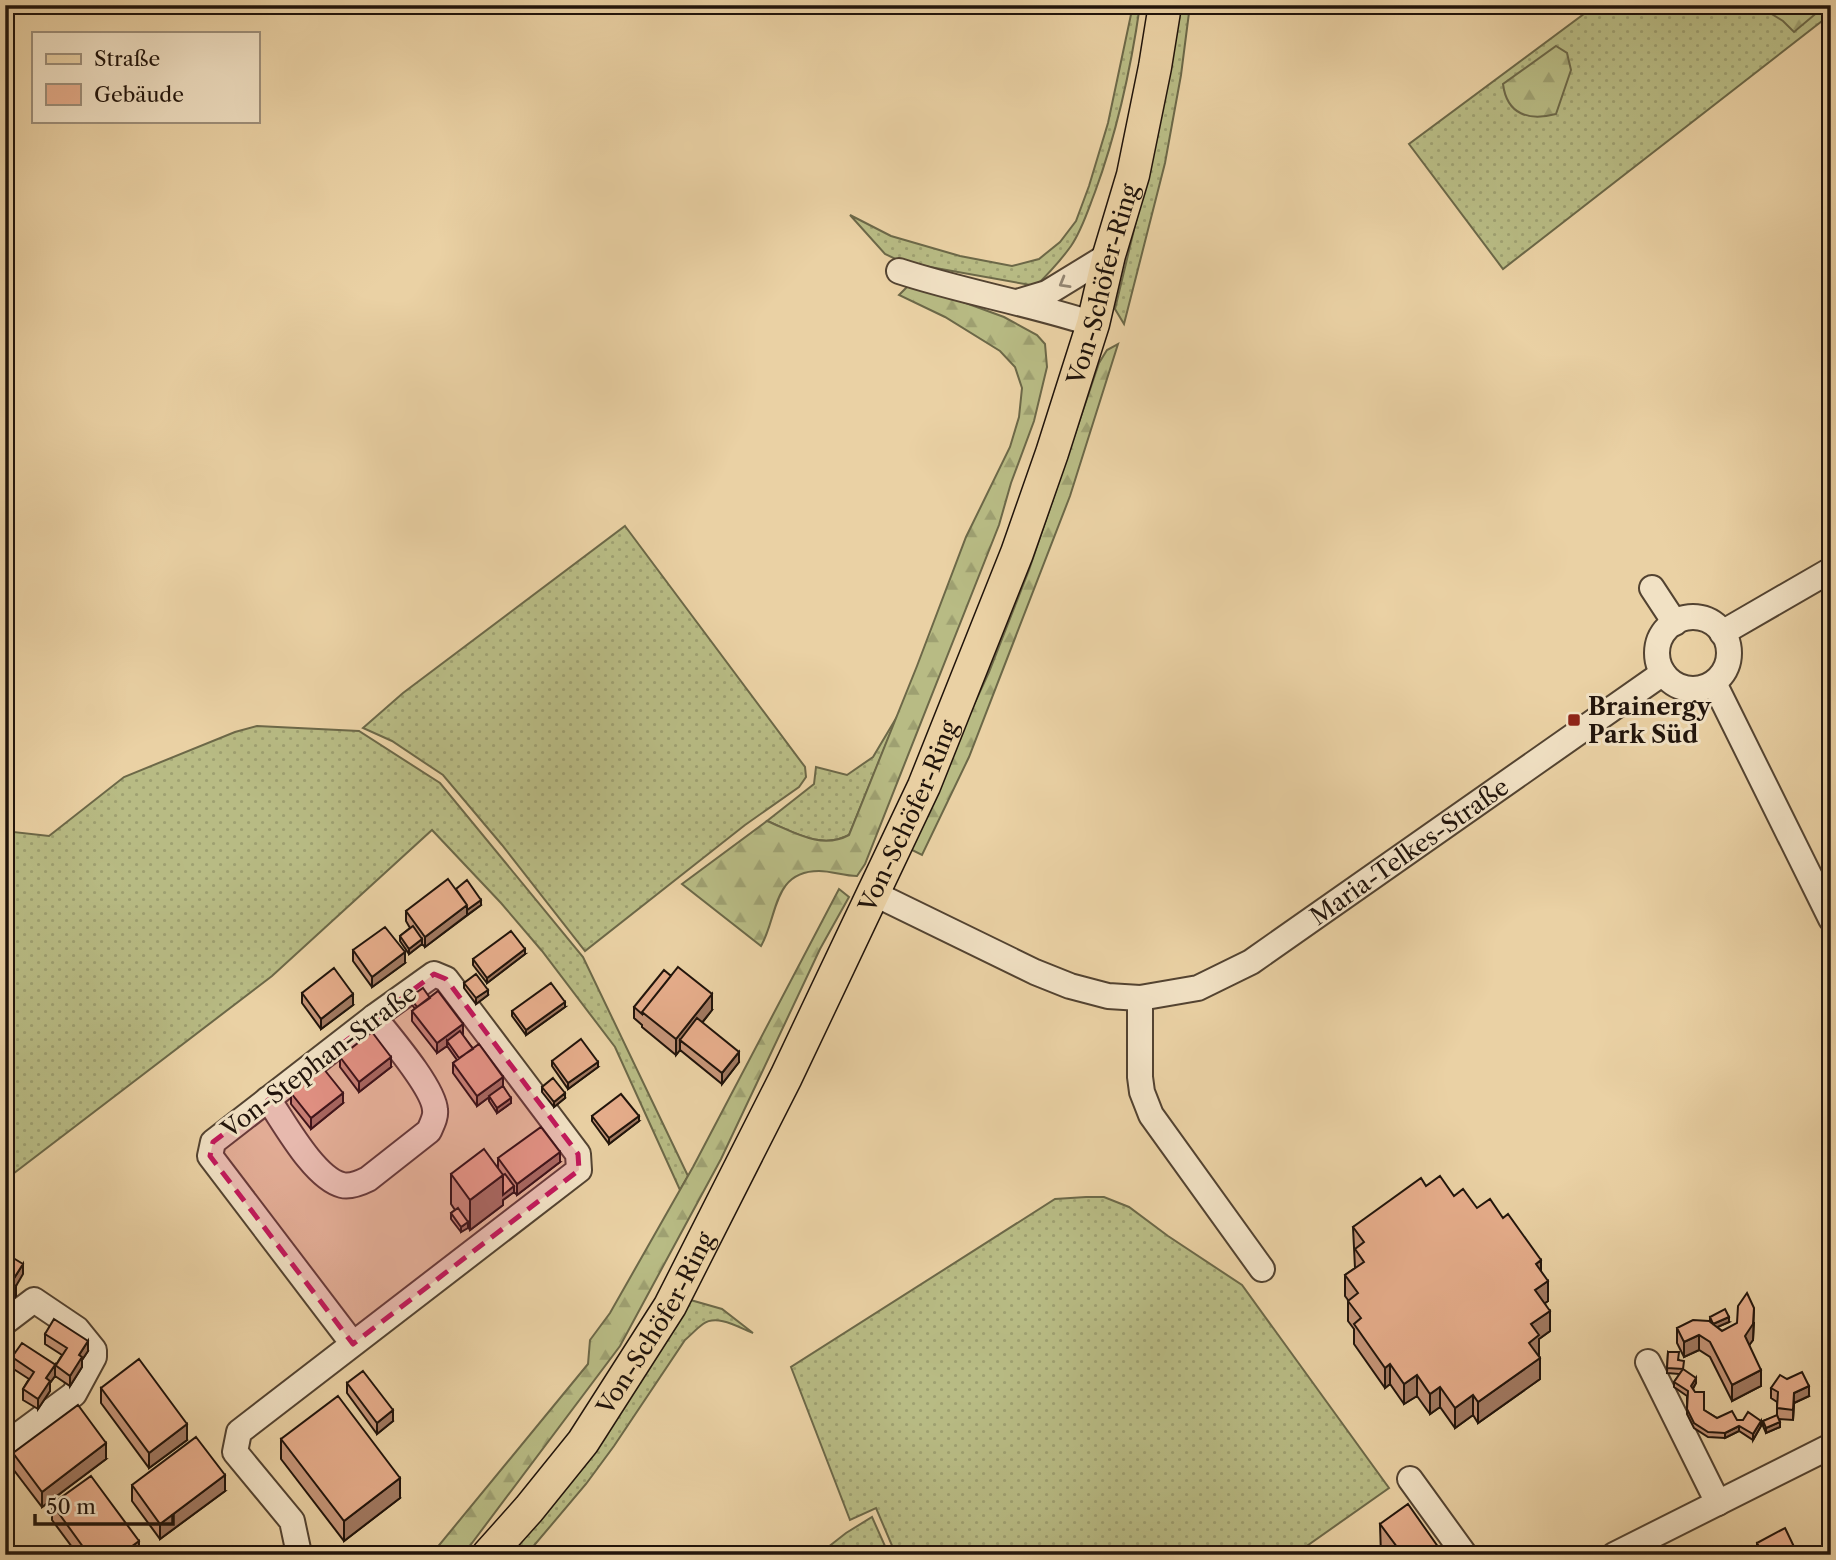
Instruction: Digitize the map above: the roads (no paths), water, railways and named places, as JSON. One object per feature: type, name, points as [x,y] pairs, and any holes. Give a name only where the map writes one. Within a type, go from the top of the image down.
[{"type":"main road","name":"Von-Schöfer-Ring","points":[[488,1555],[583,1442],[670,1306],[786,1077],[924,786],[1017,553],[1093,324],[1109,254],[1133,175],[1156,67],[1165,5]]},
{"type":"street","points":[[1015,303],[1047,293],[1109,254]]},
{"type":"street","points":[[899,271],[938,284],[1093,324]]},
{"type":"street","points":[[1722,633],[1831,570]]},
{"type":"street","points":[[1652,588],[1675,623]]},
{"type":"street","points":[[1695,618],[1715,625],[1722,633],[1729,654],[1722,675],[1714,683],[1692,690],[1671,681],[1663,673],[1658,660],[1658,645],[1664,632],[1675,623],[1695,618]]},
{"type":"street","name":"Maria-Telkes-Straße","points":[[875,894],[1035,972],[1070,986],[1108,996],[1140,998],[1198,988],[1251,962],[1663,673]]},
{"type":"street","points":[[1714,683],[1831,919]]},
{"type":"street","name":"Von-Stephan-Straße","points":[[296,1555],[298,1549],[292,1521],[235,1452],[239,1432],[579,1170],[578,1154],[446,979],[433,974],[213,1142],[210,1156],[353,1344]]},
{"type":"street","points":[[1140,998],[1140,1077],[1142,1093],[1151,1115],[1262,1269]]},
{"type":"street","points":[[268,1099],[312,1162],[326,1177],[342,1185],[368,1180],[429,1131],[435,1108],[430,1093],[374,1017]]},
{"type":"street","points":[[5,1322],[34,1300],[78,1329],[94,1350],[94,1357],[74,1394],[5,1445]]},
{"type":"street","points":[[1648,1362],[1718,1503]]},
{"type":"street","points":[[1614,1555],[1831,1446]]},
{"type":"street","points":[[1410,1479],[1465,1555]]},
{"type":"place","name":"Brainergy Park Süd","points":[[1574,720]]}]
